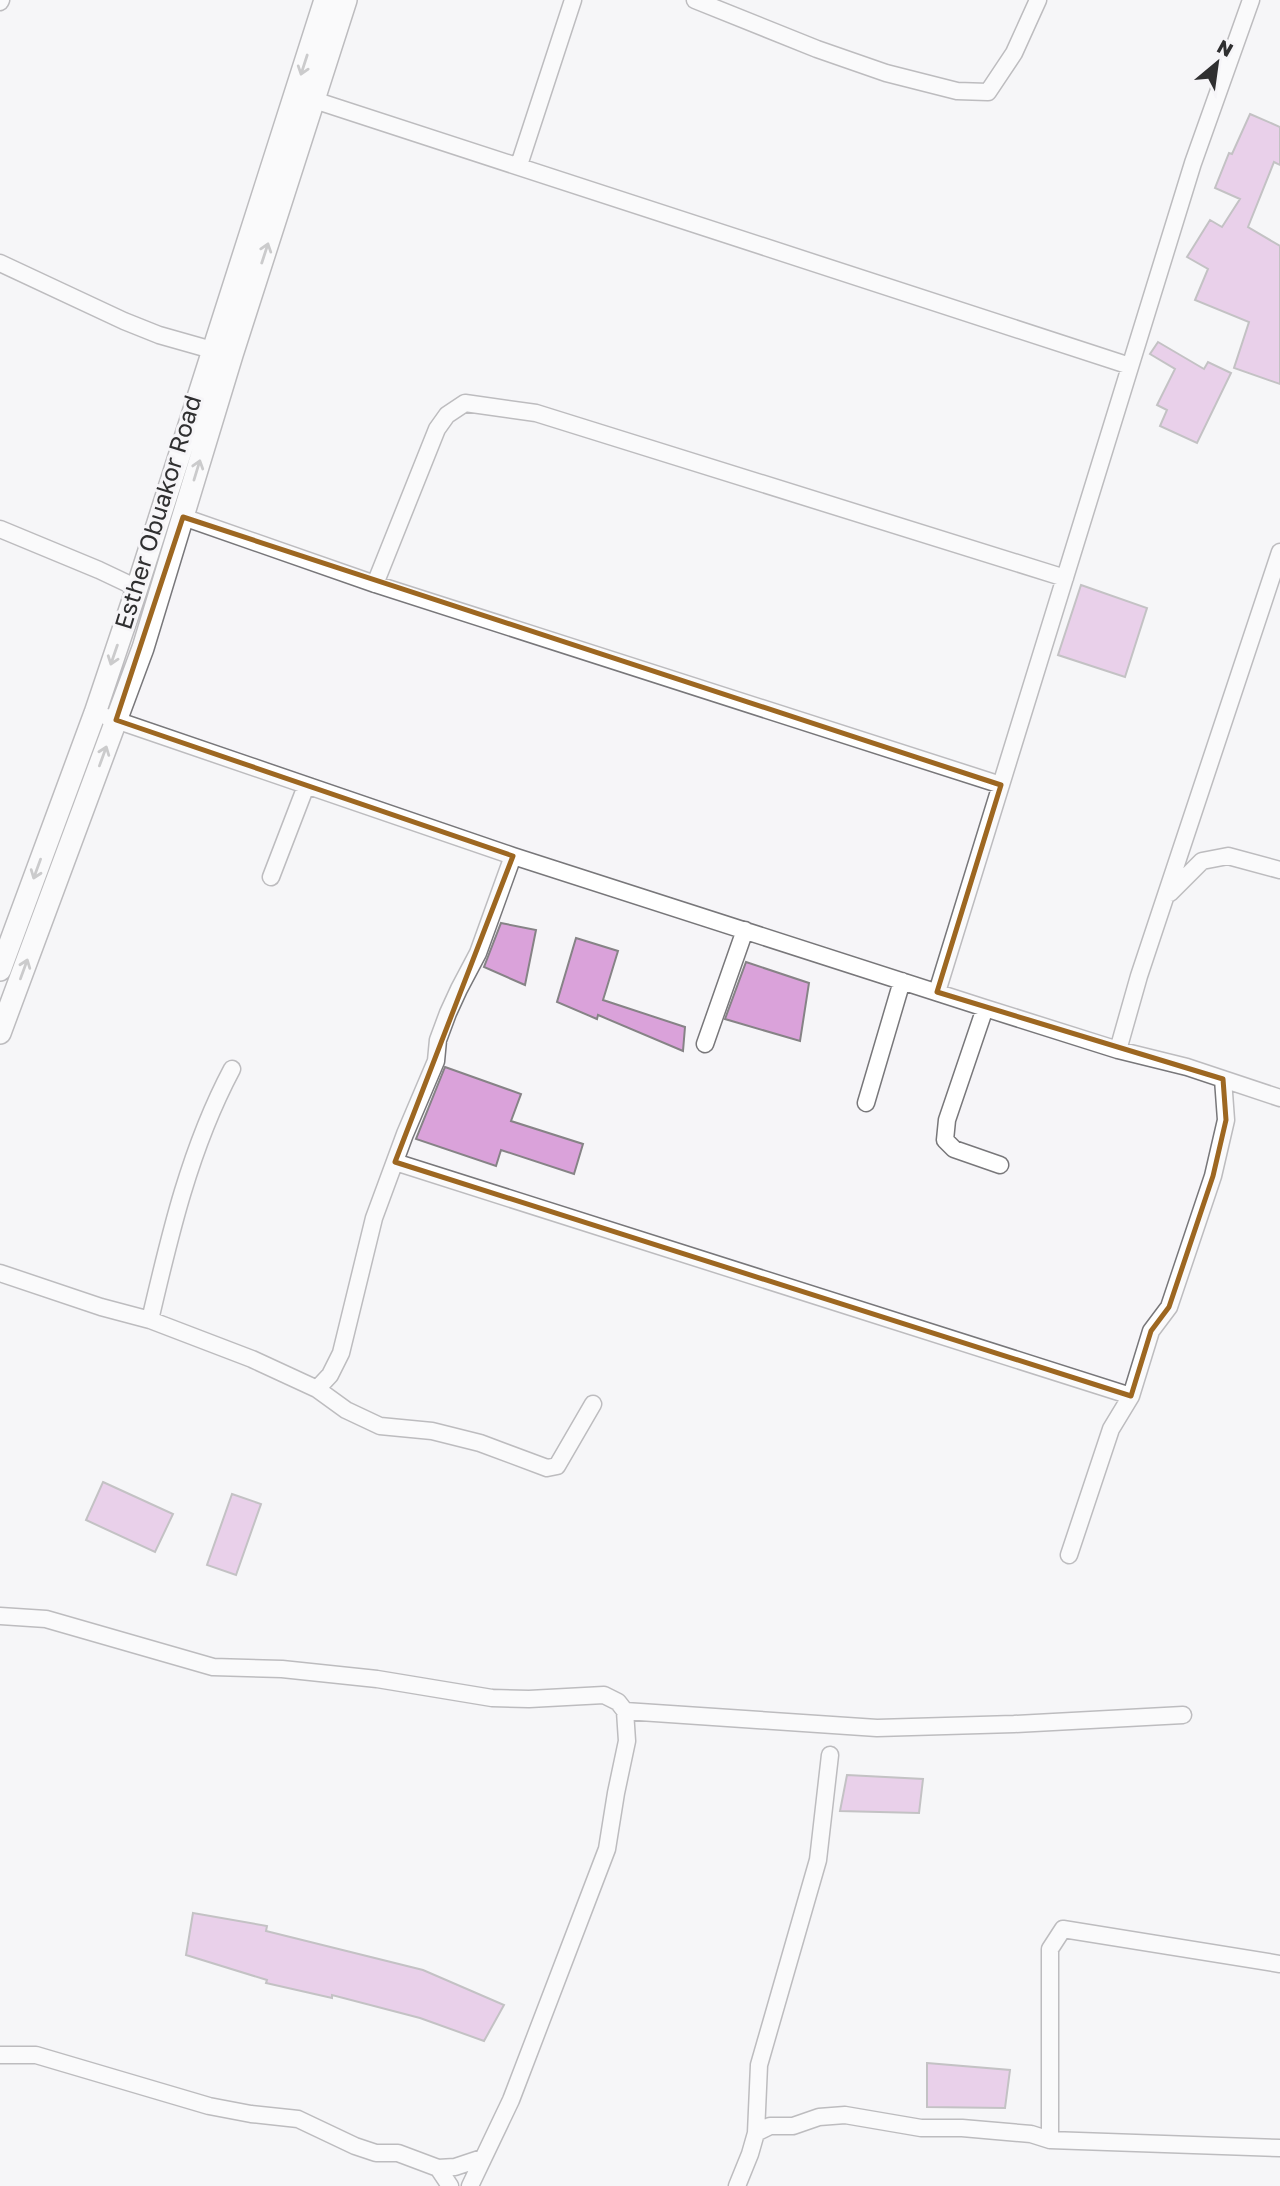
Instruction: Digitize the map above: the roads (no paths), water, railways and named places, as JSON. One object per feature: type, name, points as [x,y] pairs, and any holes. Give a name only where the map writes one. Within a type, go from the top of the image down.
[{"type":"street","name":"Esther Obuakor Road","points":[[0,970],[95,712],[137,588],[325,0]]},
{"type":"street","name":"Esther Obuakor Road","points":[[0,1033],[143,648],[346,0]]},
{"type":"street","points":[[519,165],[573,0]]},
{"type":"street","points":[[695,0],[817,49],[886,73],[957,91],[988,92],[1014,53],[1038,0]]},
{"type":"street","points":[[937,992],[1193,163],[1251,0]]},
{"type":"street","points":[[314,100],[1130,366]]},
{"type":"street","points":[[0,263],[124,321],[159,335],[212,350]]},
{"type":"street","points":[[375,584],[437,429],[447,415],[465,403],[536,413],[1065,578]]},
{"type":"street","points":[[183,517],[375,584],[1001,785]]},
{"type":"street","points":[[0,529],[137,588]]},
{"type":"street","points":[[1118,1050],[1139,975],[1280,552]]},
{"type":"street","points":[[95,712],[513,856],[1118,1050],[1187,1067],[1280,1098]]},
{"type":"street","points":[[271,877],[306,786]]},
{"type":"street","points":[[317,1389],[330,1375],[341,1353],[374,1218],[436,1060],[438,1040],[448,1013],[478,953],[513,856]]},
{"type":"street","points":[[1166,897],[1202,861],[1228,856],[1280,870]]},
{"type":"street","points":[[705,1044],[745,930]]},
{"type":"street","points":[[866,1103],[902,981]]},
{"type":"street","points":[[985,1008],[947,1120],[945,1140],[954,1149],[1000,1165]]},
{"type":"street","points":[[150,1320],[179,1202],[205,1125],[232,1069]]},
{"type":"street","points":[[1069,1555],[1111,1429],[1131,1396],[1151,1331],[1168,1307],[1213,1176],[1226,1120],[1223,1079]]},
{"type":"street","points":[[395,1162],[1131,1396]]},
{"type":"street","points":[[0,1273],[101,1307],[150,1320],[252,1359],[317,1389],[346,1410],[380,1426],[432,1431],[480,1443],[547,1468],[557,1466],[593,1404]]},
{"type":"street","points":[[0,1616],[46,1619],[213,1667],[282,1669],[377,1679],[492,1698],[604,1695],[618,1702],[625,1711],[626,1741],[607,1849],[511,2100],[470,2186]]},
{"type":"street","points":[[625,1711],[877,1728],[1184,1715]]},
{"type":"street","points":[[737,2186],[756,2133],[759,2065],[818,1860],[830,1755]]},
{"type":"street","points":[[1050,2140],[1050,1949],[1062,1930],[1280,1964]]},
{"type":"street","points":[[0,2055],[36,2055],[209,2106],[298,2119],[355,2146],[376,2153],[398,2153],[438,2168],[455,2167],[482,2158]]},
{"type":"street","points":[[756,2133],[770,2126],[793,2126],[819,2117],[845,2115],[921,2128],[962,2127],[1031,2134],[1050,2140],[1280,2148]]},
{"type":"street","points":[[438,2168],[450,2186]]}]
